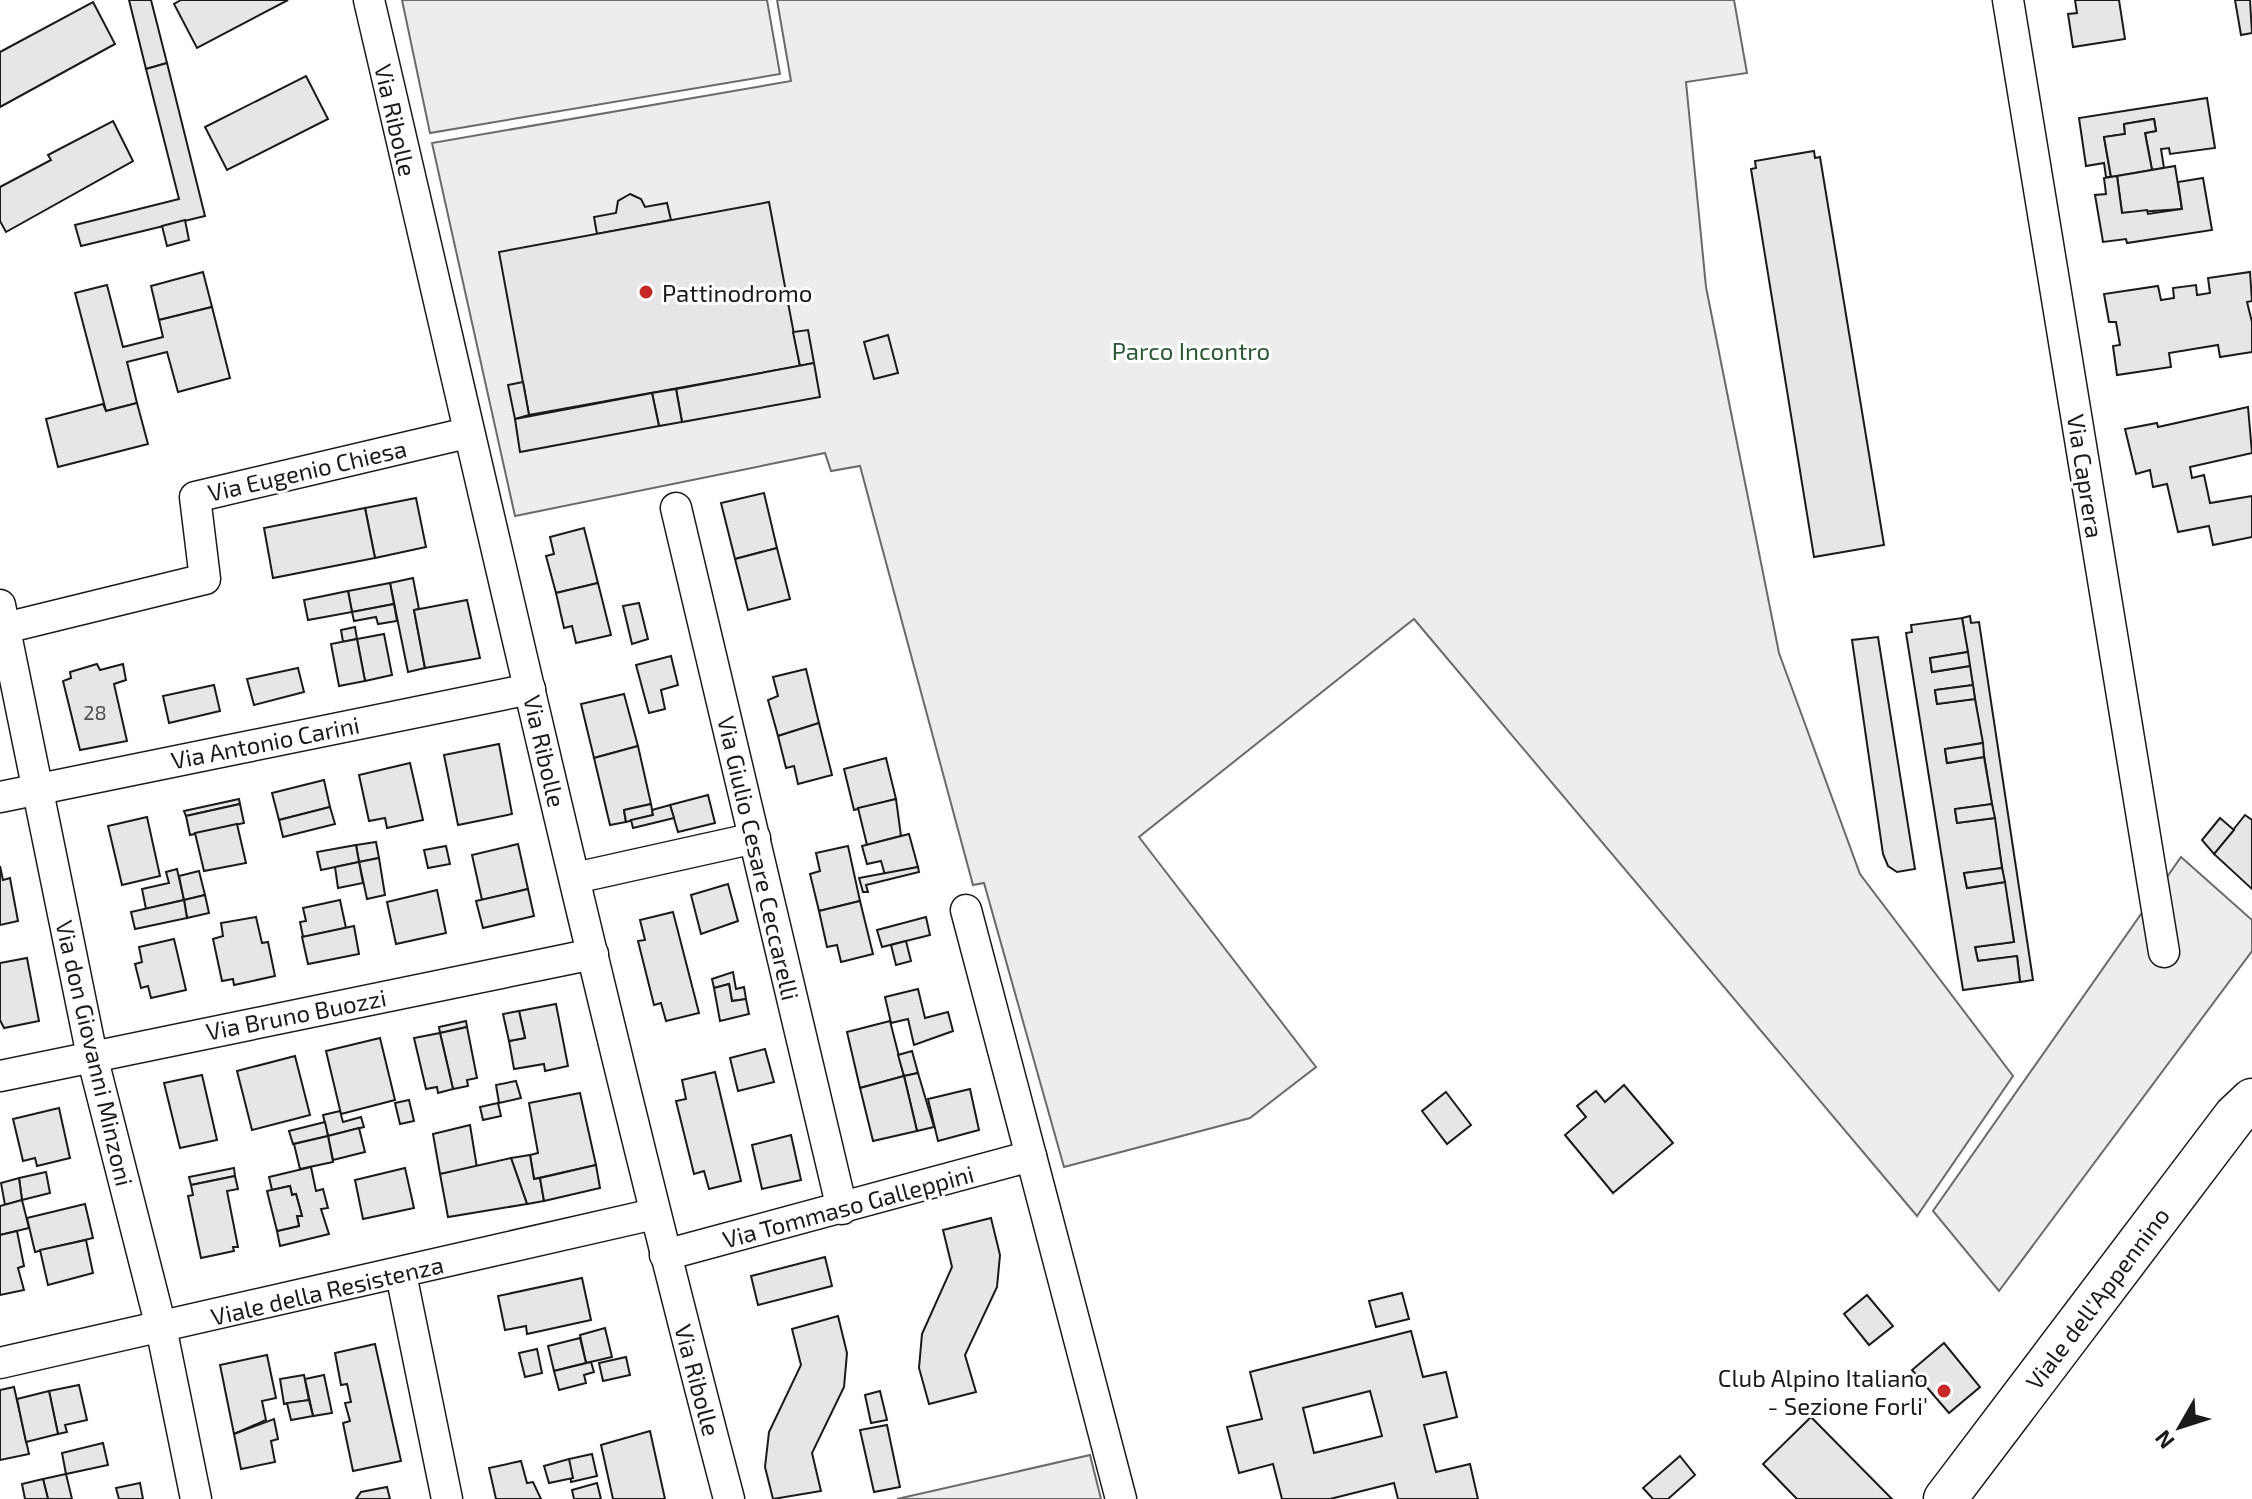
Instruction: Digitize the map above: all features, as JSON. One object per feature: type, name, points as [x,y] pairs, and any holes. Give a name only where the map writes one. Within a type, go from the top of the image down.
[{"type":"main road","name":"Viale dell'Appennino","points":[[1945,1499],[2235,1116],[2252,1100]]},
{"type":"street","name":"Via Ribolle","points":[[369,0],[467,433],[654,1214],[729,1499]]},
{"type":"street","name":"Via Caprera","points":[[2008,0],[2164,952]]},
{"type":"street","name":"Via Eugenio Chiesa","points":[[3,617],[205,579],[195,497],[467,433]]},
{"type":"street","name":"Via Giulio Cesare Ceccarelli","points":[[676,508],[842,1209]]},
{"type":"street","name":"Via don Giovanni Minzoni","points":[[3,617],[92,1056],[161,1327],[196,1499]]},
{"type":"street","name":"Via Antonio Carini","points":[[0,797],[530,689]]},
{"type":"street","points":[[575,878],[755,838]]},
{"type":"street","points":[[966,910],[1121,1499]]},
{"type":"street","name":"Via Bruno Buozzi","points":[[0,1076],[593,954]]},
{"type":"street","name":"Via Tommaso Galleppini","points":[[665,1255],[1031,1156]]},
{"type":"street","name":"Viale della Resistenza","points":[[0,1363],[654,1214]]},
{"type":"street","points":[[401,1274],[447,1499]]},
{"type":"shaded area","points":[[402,0],[767,0],[780,74],[430,133]]},
{"type":"shaded area","name":"Parco Incontro","points":[[777,0],[1734,0],[1747,73],[1686,82],[1706,287],[1779,653],[1860,874],[2013,1076],[1917,1216],[1414,619],[1139,837],[1316,1067],[1250,1118],[1064,1167],[984,883],[973,885],[860,466],[831,471],[825,453],[515,516],[432,143],[791,81]]},
{"type":"shaded area","points":[[2181,857],[2252,920],[2252,951],[1999,1291],[1933,1211]]},
{"type":"shaded area","points":[[1090,1455],[1101,1499],[897,1499]]},
{"type":"building","points":[[129,0],[151,0],[167,63],[146,69]]},
{"type":"building","points":[[181,0],[288,0],[197,48],[174,4]]},
{"type":"building","points":[[2075,0],[2119,0],[2125,39],[2073,47],[2068,14],[2077,13]]},
{"type":"building","points":[[2235,0],[2250,0],[2252,33],[2241,35]]},
{"type":"building","points":[[93,2],[115,44],[0,107],[0,52]]},
{"type":"building","points":[[167,63],[205,216],[81,246],[75,225],[179,199],[146,69]]},
{"type":"building","points":[[306,76],[328,119],[227,170],[205,127]]},
{"type":"building","points":[[2207,98],[2215,148],[2170,154],[2169,148],[2161,149],[2164,168],[2152,170],[2145,133],[2156,131],[2154,119],[2124,124],[2125,134],[2104,137],[2111,177],[2106,177],[2104,163],[2086,166],[2079,118]]},
{"type":"building","points":[[2154,119],[2156,131],[2145,133],[2152,170],[2111,177],[2104,137],[2125,134],[2124,124]]},
{"type":"building","points":[[113,121],[133,161],[6,232],[0,221],[0,187],[51,160],[48,155]]},
{"type":"building","points":[[1814,151],[1815,158],[1820,157],[1884,545],[1814,557],[1751,169],[1756,168],[1755,161]]},
{"type":"building","points":[[2175,166],[2182,209],[2122,213],[2117,176]]},
{"type":"building","points":[[2117,176],[2122,213],[2147,210],[2148,214],[2182,209],[2178,182],[2203,178],[2212,230],[2127,243],[2126,239],[2103,242],[2095,195],[2106,194],[2104,178]]},
{"type":"building","points":[[630,194],[641,199],[645,207],[667,203],[671,220],[597,234],[594,217],[616,213],[618,201]]},
{"type":"building","name":"Pattinodromo","points":[[769,202],[800,366],[529,415],[499,252]]},
{"type":"building","points":[[185,220],[189,240],[167,246],[162,226]]},
{"type":"building","points":[[203,272],[212,307],[159,320],[151,286]]},
{"type":"building","points":[[2250,272],[2252,301],[2247,302],[2252,322],[2252,352],[2220,357],[2218,345],[2169,353],[2171,367],[2117,375],[2113,346],[2120,345],[2116,322],[2109,322],[2104,294],[2158,286],[2161,300],[2174,298],[2173,288],[2196,285],[2197,295],[2210,293],[2208,278]]},
{"type":"building","points":[[107,285],[123,347],[163,337],[159,320],[212,307],[230,378],[178,392],[167,352],[127,362],[137,403],[106,411],[75,293]]},
{"type":"building","points":[[808,330],[814,363],[800,366],[793,332]]},
{"type":"building","points":[[888,335],[898,373],[874,379],[864,342]]},
{"type":"building","points":[[814,363],[820,397],[682,422],[676,389]]},
{"type":"building","points":[[523,382],[529,415],[515,419],[508,385]]},
{"type":"building","points":[[676,389],[682,422],[659,426],[652,393]]},
{"type":"building","points":[[652,393],[659,426],[520,452],[515,419]]},
{"type":"building","points":[[137,403],[148,444],[58,467],[46,419],[103,404],[106,411]]},
{"type":"building","points":[[2248,407],[2252,453],[2190,467],[2192,478],[2204,475],[2210,503],[2252,496],[2252,537],[2213,545],[2209,526],[2178,532],[2167,484],[2153,487],[2150,470],[2136,474],[2125,429],[2157,423],[2158,427]]},
{"type":"building","points":[[764,493],[777,548],[735,559],[721,503]]},
{"type":"building","points":[[416,498],[426,547],[375,558],[365,508]]},
{"type":"building","points":[[365,508],[375,558],[273,578],[264,528]]},
{"type":"building","points":[[584,528],[598,583],[556,593],[546,556],[554,554],[550,537]]},
{"type":"building","points":[[777,548],[790,599],[748,610],[735,559]]},
{"type":"building","points":[[413,578],[419,609],[414,610],[425,668],[408,672],[390,583]]},
{"type":"building","points":[[390,583],[394,604],[352,612],[348,591]]},
{"type":"building","points":[[598,583],[611,635],[576,643],[572,626],[564,628],[556,593]]},
{"type":"building","points":[[348,591],[352,612],[308,620],[304,600]]},
{"type":"building","points":[[467,600],[480,658],[425,668],[414,610]]},
{"type":"building","points":[[639,603],[648,639],[632,644],[623,606]]},
{"type":"building","points":[[394,604],[397,621],[378,624],[376,617],[354,621],[352,612]]},
{"type":"building","points":[[1970,616],[1971,623],[1979,622],[2033,980],[2020,982],[2017,956],[1978,961],[1975,947],[2014,942],[1962,618]]},
{"type":"building","points":[[1962,618],[1968,652],[1930,658],[1932,672],[1970,666],[1973,685],[1935,690],[1937,704],[1975,699],[1983,743],[1945,749],[1947,763],[1984,757],[1992,804],[1955,809],[1957,823],[1995,818],[2002,868],[1964,873],[1967,888],[2005,882],[2014,942],[1975,947],[1978,961],[2017,956],[2020,982],[1963,990],[1906,633],[1912,632],[1911,625]]},
{"type":"building","points":[[355,627],[357,639],[343,642],[341,630]]},
{"type":"building","points":[[384,634],[392,675],[365,681],[357,639]]},
{"type":"building","points":[[1878,637],[1915,869],[1897,872],[1888,866],[1883,854],[1852,640]]},
{"type":"building","points":[[357,639],[365,681],[339,686],[331,644]]},
{"type":"building","points":[[1968,652],[1970,666],[1932,672],[1930,658]]},
{"type":"building","points":[[671,656],[678,685],[661,690],[665,709],[649,713],[636,665]]},
{"type":"building","points":[[97,664],[100,670],[123,664],[126,680],[114,684],[127,741],[80,750],[63,681],[71,678],[70,672]]},
{"type":"building","points":[[298,668],[304,692],[254,705],[247,679]]},
{"type":"building","points":[[806,669],[819,723],[778,736],[768,700],[778,696],[773,677]]},
{"type":"building","points":[[214,685],[220,711],[169,723],[163,696]]},
{"type":"building","points":[[1973,685],[1975,699],[1937,704],[1935,690]]},
{"type":"building","points":[[624,694],[638,746],[594,758],[581,704]]},
{"type":"building","points":[[819,723],[832,775],[798,784],[794,766],[786,768],[778,736]]},
{"type":"building","points":[[1983,743],[1984,757],[1947,763],[1945,749]]},
{"type":"building","points":[[499,744],[512,814],[458,825],[444,755]]},
{"type":"building","points":[[638,746],[651,804],[624,810],[626,822],[610,825],[594,758]]},
{"type":"building","points":[[886,758],[896,799],[854,810],[844,769]]},
{"type":"building","points":[[410,763],[423,820],[387,828],[385,818],[369,821],[359,775]]},
{"type":"building","points":[[324,780],[330,807],[279,820],[272,793]]},
{"type":"building","points":[[708,795],[715,823],[678,832],[670,805]]},
{"type":"building","points":[[239,799],[240,804],[186,816],[184,811]]},
{"type":"building","points":[[896,799],[901,836],[867,845],[858,808]]},
{"type":"building","points":[[240,804],[244,823],[190,835],[186,816]]},
{"type":"building","points":[[651,804],[653,815],[626,822],[624,810]]},
{"type":"building","points":[[1992,804],[1995,818],[1957,823],[1955,809]]},
{"type":"building","points":[[670,805],[674,818],[633,828],[631,820],[653,815],[652,810]]},
{"type":"building","points":[[330,807],[335,824],[283,837],[279,820]]},
{"type":"building","points":[[2245,815],[2252,820],[2252,889],[2214,854]]},
{"type":"building","points":[[147,817],[160,876],[122,885],[108,826]]},
{"type":"building","points":[[2220,818],[2234,830],[2214,854],[2202,840]]},
{"type":"building","points":[[237,824],[246,863],[204,871],[195,833]]},
{"type":"building","points":[[909,834],[918,867],[885,875],[881,861],[867,864],[862,846]]},
{"type":"building","points":[[376,842],[379,858],[359,862],[356,845]]},
{"type":"building","points":[[518,844],[528,889],[482,900],[472,855]]},
{"type":"building","points":[[356,845],[359,862],[321,870],[317,852]]},
{"type":"building","points":[[446,846],[450,864],[428,868],[424,850]]},
{"type":"building","points":[[848,846],[860,901],[819,911],[810,874],[820,871],[816,853]]},
{"type":"building","points":[[379,858],[385,895],[367,899],[359,862]]},
{"type":"building","points":[[359,862],[363,883],[338,888],[335,867]]},
{"type":"building","points":[[0,866],[3,880],[10,878],[18,921],[0,925]]},
{"type":"building","points":[[918,867],[919,872],[866,885],[868,892],[863,892],[859,878]]},
{"type":"building","points":[[2002,868],[2005,882],[1967,888],[1964,873]]},
{"type":"building","points":[[177,869],[184,900],[146,909],[142,889],[169,883],[166,872]]},
{"type":"building","points":[[199,871],[205,895],[184,900],[179,876]]},
{"type":"building","points":[[728,884],[738,921],[701,934],[691,895]]},
{"type":"building","points":[[528,889],[534,916],[483,928],[476,901]]},
{"type":"building","points":[[437,890],[446,933],[396,944],[387,902]]},
{"type":"building","points":[[205,895],[209,913],[187,918],[184,900]]},
{"type":"building","points":[[184,900],[187,918],[135,929],[131,912]]},
{"type":"building","points":[[340,900],[346,928],[303,937],[300,922],[306,921],[303,908]]},
{"type":"building","points":[[860,901],[873,954],[841,962],[837,945],[827,947],[819,911]]},
{"type":"building","points":[[673,912],[699,1013],[666,1021],[661,1003],[654,1005],[638,941],[645,940],[640,920]]},
{"type":"building","points":[[256,917],[262,943],[268,942],[275,976],[234,985],[233,979],[222,981],[213,939],[223,936],[221,923]]},
{"type":"building","points":[[926,917],[930,935],[882,947],[877,930]]},
{"type":"building","points":[[354,926],[359,954],[308,964],[302,937]]},
{"type":"building","points":[[174,939],[186,990],[151,998],[148,986],[141,988],[135,964],[142,962],[139,947]]},
{"type":"building","points":[[906,941],[911,961],[896,965],[891,945]]},
{"type":"building","points":[[27,958],[39,1021],[4,1028],[0,1020],[0,963]]},
{"type":"building","points":[[733,972],[736,989],[744,987],[746,999],[732,1001],[729,984],[714,988],[712,979]]},
{"type":"building","points":[[729,984],[732,1001],[746,999],[749,1014],[720,1021],[714,988]]},
{"type":"building","points":[[918,989],[925,1018],[948,1012],[953,1031],[914,1045],[908,1019],[891,1023],[885,997]]},
{"type":"building","points":[[556,1004],[568,1066],[545,1071],[544,1064],[514,1069],[509,1041],[525,1038],[519,1011]]},
{"type":"building","points":[[519,1011],[525,1038],[509,1041],[503,1014]]},
{"type":"building","points":[[466,1021],[467,1027],[440,1033],[439,1027]]},
{"type":"building","points":[[890,1021],[904,1076],[860,1088],[847,1032]]},
{"type":"building","points":[[467,1027],[477,1078],[467,1080],[468,1086],[453,1089],[440,1033]]},
{"type":"building","points":[[440,1033],[453,1089],[438,1093],[437,1087],[426,1089],[414,1038]]},
{"type":"building","points":[[380,1038],[395,1100],[341,1114],[326,1051]]},
{"type":"building","points":[[765,1049],[774,1082],[738,1091],[730,1058]]},
{"type":"building","points":[[912,1051],[918,1073],[904,1076],[898,1055]]},
{"type":"building","points":[[295,1056],[310,1115],[252,1130],[237,1071]]},
{"type":"building","points":[[715,1072],[741,1181],[709,1189],[704,1171],[694,1174],[676,1101],[686,1099],[682,1080]]},
{"type":"building","points":[[918,1073],[934,1127],[917,1131],[904,1076]]},
{"type":"building","points":[[202,1075],[217,1140],[180,1148],[164,1083]]},
{"type":"building","points":[[904,1076],[917,1131],[873,1141],[860,1088]]},
{"type":"building","points":[[516,1081],[521,1098],[499,1103],[496,1085]]},
{"type":"building","points":[[1624,1085],[1673,1143],[1613,1193],[1565,1135],[1586,1117],[1577,1106],[1596,1091],[1605,1102]]},
{"type":"building","points":[[970,1089],[979,1130],[938,1141],[928,1099]]},
{"type":"building","points":[[1446,1092],[1471,1125],[1447,1144],[1422,1111]]},
{"type":"building","points":[[580,1093],[596,1165],[534,1179],[530,1155],[538,1153],[529,1103]]},
{"type":"building","points":[[409,1100],[414,1121],[400,1124],[395,1103]]},
{"type":"building","points":[[498,1103],[501,1116],[483,1120],[480,1107]]},
{"type":"building","points":[[59,1108],[70,1158],[37,1166],[35,1158],[23,1161],[13,1119]]},
{"type":"building","points":[[340,1111],[343,1122],[361,1117],[364,1127],[328,1136],[323,1115]]},
{"type":"building","points":[[325,1122],[328,1136],[293,1144],[289,1131]]},
{"type":"building","points":[[470,1125],[477,1168],[440,1174],[433,1134]]},
{"type":"building","points":[[359,1128],[365,1152],[333,1160],[328,1136]]},
{"type":"building","points":[[791,1135],[801,1180],[762,1189],[752,1145]]},
{"type":"building","points":[[328,1136],[333,1162],[300,1169],[294,1144]]},
{"type":"building","points":[[530,1155],[534,1179],[540,1178],[544,1201],[527,1204],[511,1158]]},
{"type":"building","points":[[511,1158],[527,1204],[448,1217],[440,1174]]},
{"type":"building","points":[[596,1165],[600,1188],[544,1201],[540,1178]]},
{"type":"building","points":[[311,1167],[316,1191],[323,1189],[328,1208],[321,1209],[329,1234],[280,1246],[277,1231],[299,1226],[297,1216],[302,1216],[296,1194],[292,1195],[290,1186],[272,1190],[269,1177]]},
{"type":"building","points":[[234,1168],[235,1176],[191,1185],[189,1177]]},
{"type":"building","points":[[405,1168],[414,1208],[363,1219],[355,1180]]},
{"type":"building","points":[[46,1172],[50,1193],[22,1200],[19,1178]]},
{"type":"building","points":[[235,1176],[238,1189],[227,1191],[238,1247],[233,1247],[234,1251],[201,1258],[188,1196],[193,1195],[191,1185]]},
{"type":"building","points":[[19,1178],[22,1200],[5,1205],[1,1183]]},
{"type":"building","points":[[290,1186],[292,1195],[296,1194],[302,1216],[297,1216],[299,1226],[277,1231],[267,1191]]},
{"type":"building","points":[[22,1200],[29,1228],[0,1235],[0,1206]]},
{"type":"building","points":[[85,1204],[93,1238],[35,1252],[27,1218]]},
{"type":"building","points":[[991,1218],[1000,1255],[997,1287],[965,1355],[976,1392],[929,1404],[919,1368],[922,1334],[952,1267],[943,1230]]},
{"type":"building","points":[[17,1231],[24,1266],[18,1268],[24,1290],[0,1295],[0,1235]]},
{"type":"building","points":[[86,1240],[93,1273],[48,1285],[40,1250]]},
{"type":"building","points":[[825,1257],[832,1286],[758,1305],[751,1276]]},
{"type":"building","points":[[582,1278],[591,1320],[527,1334],[526,1326],[505,1330],[498,1296]]},
{"type":"building","points":[[1402,1293],[1409,1319],[1376,1327],[1369,1301]]},
{"type":"building","points":[[1867,1295],[1893,1326],[1869,1345],[1844,1314]]},
{"type":"building","points":[[838,1316],[847,1353],[844,1387],[812,1453],[821,1491],[773,1499],[765,1467],[769,1432],[801,1365],[792,1329]]},
{"type":"building","points":[[605,1328],[612,1357],[586,1363],[580,1335]]},
{"type":"building","points":[[1411,1331],[1423,1377],[1446,1372],[1457,1417],[1424,1425],[1436,1472],[1470,1464],[1478,1499],[1398,1499],[1394,1483],[1330,1499],[1282,1499],[1273,1464],[1239,1473],[1227,1427],[1262,1419],[1250,1372]],"holes":[[[1370,1391],[1382,1436],[1314,1453],[1303,1408]]]},
{"type":"building","points":[[580,1338],[586,1363],[554,1371],[548,1346]]},
{"type":"building","points":[[1944,1343],[1980,1387],[1949,1413],[1912,1370]]},
{"type":"building","points":[[375,1344],[401,1461],[353,1471],[343,1423],[350,1421],[345,1403],[351,1402],[347,1384],[341,1385],[335,1353]]},
{"type":"building","points":[[537,1349],[542,1373],[525,1377],[519,1353]]},
{"type":"building","points":[[267,1355],[276,1398],[262,1401],[266,1420],[234,1434],[220,1365]]},
{"type":"building","points":[[626,1357],[630,1375],[603,1381],[599,1363]]},
{"type":"building","points":[[591,1362],[594,1372],[584,1375],[586,1383],[559,1390],[554,1371]]},
{"type":"building","points":[[304,1375],[309,1400],[284,1404],[280,1379]]},
{"type":"building","points":[[324,1375],[332,1413],[313,1416],[305,1379]]},
{"type":"building","points":[[79,1385],[87,1420],[65,1425],[67,1432],[58,1434],[49,1391]]},
{"type":"building","points":[[14,1387],[29,1454],[0,1460],[0,1390]]},
{"type":"building","points":[[49,1391],[58,1434],[26,1442],[17,1399]]},
{"type":"building","points":[[880,1391],[887,1420],[871,1423],[865,1395]]},
{"type":"building","points":[[309,1400],[313,1416],[291,1420],[287,1403]]},
{"type":"building","points":[[1811,1417],[1892,1499],[1797,1499],[1763,1464]]},
{"type":"building","points":[[274,1419],[278,1439],[271,1441],[275,1462],[241,1469],[234,1434]]},
{"type":"building","points":[[887,1425],[900,1487],[874,1492],[860,1430]]},
{"type":"building","points":[[650,1431],[665,1499],[613,1499],[601,1445]]},
{"type":"building","points":[[103,1443],[108,1465],[66,1474],[62,1453]]},
{"type":"building","points":[[592,1454],[597,1476],[571,1482],[569,1459]]},
{"type":"building","points":[[1680,1456],[1695,1475],[1668,1499],[1653,1499],[1643,1488]]},
{"type":"building","points":[[569,1459],[573,1478],[549,1483],[544,1466]]},
{"type":"building","points":[[521,1461],[527,1483],[533,1482],[541,1499],[496,1499],[489,1468]]},
{"type":"building","points":[[66,1474],[72,1499],[48,1499],[43,1479]]},
{"type":"building","points":[[43,1479],[48,1499],[25,1499],[22,1484]]},
{"type":"building","points":[[140,1483],[143,1499],[119,1499],[116,1488]]},
{"type":"building","points":[[597,1483],[601,1499],[574,1499],[572,1490]]},
{"type":"building","points":[[387,1487],[390,1499],[356,1499],[361,1492]]},
{"type":"place","name":"Pattinodromo","points":[[646,292]]},
{"type":"place","name":"Club Alpino Italiano - Sezione Forli'","points":[[1944,1391]]}]
